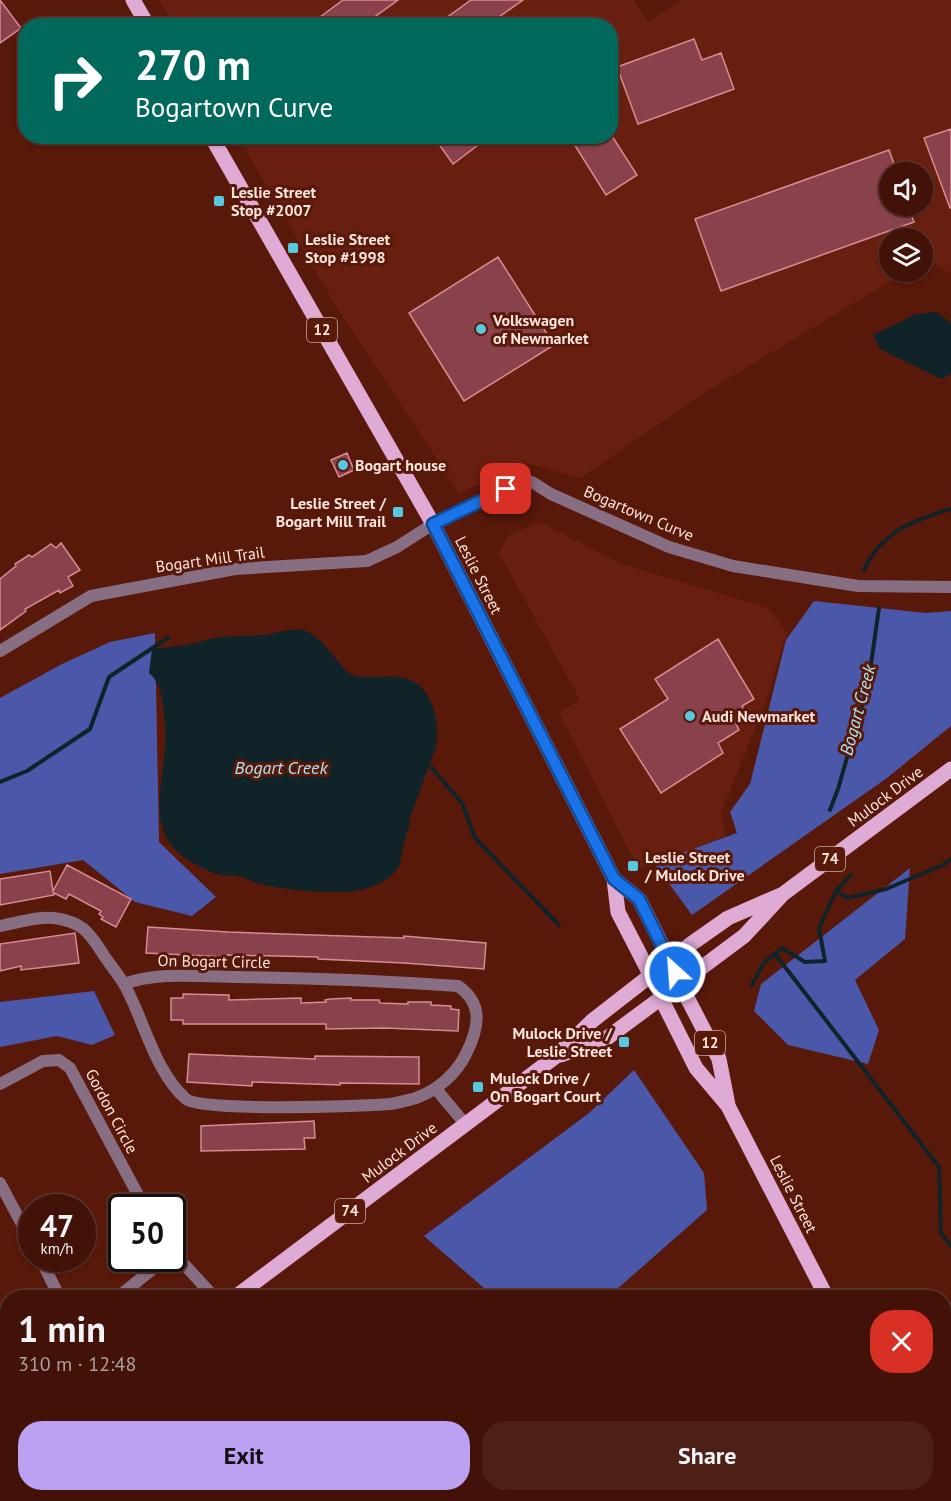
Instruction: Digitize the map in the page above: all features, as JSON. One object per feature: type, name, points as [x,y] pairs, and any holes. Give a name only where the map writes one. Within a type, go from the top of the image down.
[{"type":"main road","points":[[133,0],[143,18]]},
{"type":"main road","name":"Leslie Street","points":[[216,144],[433,524],[614,879],[618,912],[696,1068],[728,1107],[823,1290]]},
{"type":"main road","name":"Mulock Drive","points":[[555,1057],[607,1038],[744,936],[783,894],[951,769]]},
{"type":"main road","name":"Leslie Street","points":[[614,879],[639,899],[719,1059],[728,1107]]},
{"type":"main road","name":"Mulock Drive","points":[[245,1290],[555,1057],[592,1021],[728,918],[783,894]]},
{"type":"street","name":"Bogartown Curve","points":[[433,524],[506,489],[532,482],[551,494],[669,547],[733,566],[858,586],[951,587]]},
{"type":"street","name":"Bogart Mill Trail","points":[[0,651],[91,596],[235,569],[367,561],[397,547],[433,524]]},
{"type":"street","points":[[0,926],[52,918],[82,927],[93,937],[124,984]]},
{"type":"street","name":"On Bogart Circle","points":[[166,976],[458,986],[475,1002],[477,1015],[475,1026],[471,1043],[462,1062],[436,1089],[417,1098],[392,1104],[302,1107],[207,1106],[188,1101],[162,1066],[124,984],[144,977],[166,976]]},
{"type":"street","name":"Gordon Circle","points":[[0,1084],[43,1061],[59,1060],[70,1068],[138,1194]]},
{"type":"street","points":[[436,1089],[466,1125]]},
{"type":"street","points":[[0,1183],[18,1217]]},
{"type":"street","points":[[186,1269],[206,1290]]},
{"type":"street","points":[[47,1272],[56,1290]]},
{"type":"street","points":[[127,1290],[149,1272]]},
{"type":"shaded area","points":[[159,0],[634,0],[648,23],[680,0],[951,0],[951,274],[933,263],[933,228],[879,228],[879,282],[889,282],[699,396],[581,478],[530,464],[459,493],[337,308],[242,144],[618,144],[618,18],[170,18]]},
{"type":"shaded area","points":[[540,522],[622,564],[768,608],[787,632],[766,701],[721,813],[725,837],[639,870],[559,713],[580,700],[499,553],[508,536]]},
{"type":"shaded area","points":[[814,601],[926,613],[951,611],[951,726],[887,778],[692,915],[654,863],[737,833],[730,812],[750,784],[786,640]]},
{"type":"shaded area","points":[[155,633],[159,842],[216,897],[192,916],[135,902],[83,860],[0,874],[0,698],[62,664],[110,642]]},
{"type":"shaded area","points":[[910,868],[905,939],[855,980],[879,1030],[868,1064],[788,1045],[754,1011],[761,984]]},
{"type":"shaded area","points":[[94,991],[115,1035],[92,1045],[57,1036],[0,1047],[0,1002]]},
{"type":"shaded area","points":[[634,1070],[704,1173],[707,1210],[616,1290],[486,1290],[424,1236],[589,1113]]},
{"type":"water","points":[[936,312],[951,323],[951,374],[941,379],[880,349],[873,335],[916,314]]},
{"type":"water","name":"Bogart Creek","points":[[288,630],[302,630],[312,634],[326,646],[342,667],[356,676],[397,677],[414,682],[422,688],[432,705],[437,726],[436,747],[409,820],[400,864],[391,876],[368,888],[346,892],[305,891],[264,885],[238,876],[216,874],[179,853],[168,841],[162,827],[160,797],[165,726],[161,693],[149,673],[152,649],[186,645],[219,637],[266,635]]},
{"type":"building","points":[[0,0],[18,24],[18,30],[0,43]]},
{"type":"building","points":[[343,0],[398,0],[373,18],[319,18]]},
{"type":"building","points":[[471,0],[523,0],[497,18],[446,18]]},
{"type":"building","points":[[694,39],[702,60],[721,53],[734,89],[638,124],[618,67]]},
{"type":"building","points":[[951,129],[951,208],[950,208],[924,138]]},
{"type":"building","points":[[439,144],[479,144],[453,164]]},
{"type":"building","points":[[574,144],[617,144],[637,175],[606,195]]},
{"type":"building","points":[[889,150],[893,162],[879,162],[879,216],[912,216],[914,222],[897,228],[879,228],[879,235],[721,291],[695,219]]},
{"type":"building","name":"Volkswagen of Newmarket","points":[[498,257],[554,345],[464,401],[409,313]]},
{"type":"building","name":"Bogart house","points":[[347,453],[354,470],[339,477],[331,460]]},
{"type":"building","points":[[61,543],[80,570],[68,577],[73,586],[60,593],[59,590],[25,609],[26,611],[0,630],[0,579],[16,566],[15,564],[29,555],[32,557],[51,544],[56,548]]},
{"type":"building","name":"Audi Newmarket","points":[[718,639],[754,699],[742,706],[746,713],[734,720],[739,730],[718,743],[723,753],[661,793],[620,729],[668,699],[655,679]]},
{"type":"building","points":[[67,865],[131,899],[116,927],[101,919],[103,917],[99,914],[101,911],[69,894],[66,899],[54,893],[54,895],[0,905],[0,879],[50,871],[53,891]]},
{"type":"building","points":[[148,927],[228,932],[404,938],[404,936],[486,943],[484,969],[318,959],[318,957],[226,955],[226,957],[146,953]]},
{"type":"building","points":[[75,933],[79,963],[21,970],[21,966],[0,971],[0,944]]},
{"type":"building","points":[[183,994],[229,995],[229,1000],[301,998],[301,1003],[351,998],[351,1000],[379,1000],[380,1003],[431,1002],[431,1005],[451,1006],[451,1009],[459,1010],[458,1031],[384,1028],[326,1029],[326,1024],[183,1024],[183,1020],[171,1020],[171,998],[183,998]]},
{"type":"building","points":[[189,1054],[315,1059],[315,1056],[419,1057],[419,1084],[340,1083],[340,1085],[252,1082],[252,1086],[187,1082]]},
{"type":"building","points":[[314,1121],[315,1138],[304,1138],[305,1149],[201,1151],[201,1126]]},
{"type":"waterway","name":"Bogart Creek","points":[[864,570],[880,546],[900,529],[951,509]]},
{"type":"waterway","name":"Bogart Creek","points":[[830,810],[868,685],[879,608]]},
{"type":"waterway","name":"Bogart Creek","points":[[0,782],[27,771],[90,729],[109,677],[169,637]]},
{"type":"waterway","name":"Bogart Creek","points":[[431,767],[462,803],[475,838],[559,925]]},
{"type":"waterway","points":[[836,891],[848,898],[886,889],[943,865],[951,859]]},
{"type":"waterway","name":"Bogart Creek","points":[[752,985],[763,964],[782,948],[805,962],[825,961],[819,928],[836,891],[851,875]]},
{"type":"waterway","points":[[775,954],[939,1167],[941,1233],[951,1246]]},
{"type":"place","name":"Leslie Street Stop #2007","points":[[219,201]]},
{"type":"place","name":"Leslie Street Stop #1998","points":[[293,248]]},
{"type":"place","name":"Volkswagen of Newmarket","points":[[481,329]]},
{"type":"place","name":"Bogart house","points":[[343,465]]},
{"type":"place","name":"Leslie Street / Bogart Mill Trail","points":[[398,512]]},
{"type":"place","name":"Audi Newmarket","points":[[690,716]]},
{"type":"place","name":"Leslie Street / Mulock Drive","points":[[633,866]]},
{"type":"place","name":"Mulock Drive / Leslie Street","points":[[624,1042]]},
{"type":"place","name":"Mulock Drive / On Bogart Court","points":[[478,1087]]},
{"type":"route","points":[[506,489],[433,524],[614,879],[639,899],[675,972]]}]
